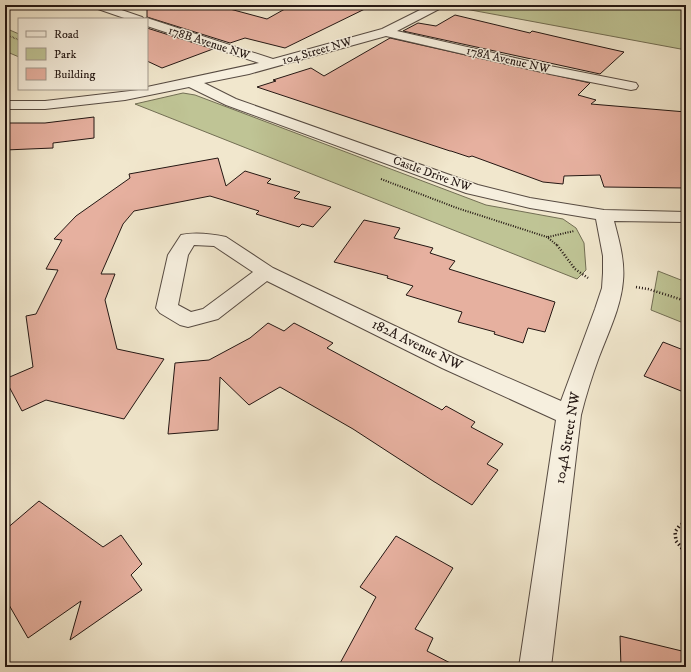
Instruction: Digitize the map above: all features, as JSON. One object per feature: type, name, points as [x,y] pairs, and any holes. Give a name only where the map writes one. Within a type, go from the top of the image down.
[{"type":"street","points":[[417,5],[436,6]]},
{"type":"street","points":[[104,6],[135,18]]},
{"type":"street","name":"104 Street NW","points":[[5,105],[44,105],[118,96],[190,82],[272,63],[386,32],[436,6]]},
{"type":"street","name":"178B Avenue NW","points":[[148,22],[272,63]]},
{"type":"street","name":"178A Avenue NW","points":[[386,32],[550,70],[631,86]]},
{"type":"street","name":"Castle Drive NW","points":[[190,82],[231,102],[472,189],[530,203],[604,215],[686,217]]},
{"type":"street","name":"104A Street NW","points":[[535,667],[569,415],[574,394],[605,312],[612,283],[612,262],[604,215]]},
{"type":"street","name":"182A Avenue NW","points":[[266,272],[210,314],[188,320],[167,308],[178,255],[188,239],[219,241],[266,272],[450,362],[569,415]]},
{"type":"path","points":[[5,34],[18,40]]},
{"type":"path","points":[[375,177],[422,196],[547,237],[556,243],[575,271],[587,278],[648,289],[686,301]]},
{"type":"path","points":[[686,523],[677,527],[674,532],[674,538],[677,544],[686,553]]},
{"type":"green space","points":[[464,5],[686,5],[686,50],[460,8]]},
{"type":"green space","points":[[5,28],[18,34],[18,57],[5,51]]},
{"type":"green space","points":[[183,93],[195,95],[486,205],[563,219],[576,228],[584,243],[586,270],[577,279],[135,104]]},
{"type":"green space","points":[[658,271],[686,282],[686,324],[651,310]]},
{"type":"building","points":[[147,5],[215,5],[267,19],[292,5],[373,5],[285,48],[245,38],[230,43],[147,17]]},
{"type":"building","points":[[455,15],[530,33],[532,31],[624,52],[600,74],[403,31],[418,23],[436,26]]},
{"type":"building","points":[[148,28],[213,49],[162,68],[148,61]]},
{"type":"building","points":[[390,38],[590,83],[578,95],[596,100],[591,104],[686,112],[686,188],[604,187],[600,175],[564,176],[563,184],[543,182],[472,156],[469,157],[450,151],[257,87],[276,81],[273,80],[311,68],[324,76]]},
{"type":"building","points":[[94,117],[94,138],[53,143],[53,148],[5,150],[5,123],[45,123]]},
{"type":"building","points":[[218,158],[226,186],[245,171],[271,179],[267,183],[300,192],[294,198],[331,207],[313,227],[302,224],[299,227],[256,214],[259,211],[210,196],[134,211],[123,224],[101,274],[115,274],[105,300],[117,349],[164,359],[124,419],[46,400],[22,411],[5,379],[33,367],[26,316],[36,314],[58,270],[46,269],[62,240],[54,239],[76,216],[130,178],[129,174]]},
{"type":"building","points":[[364,220],[400,228],[394,238],[433,248],[430,253],[455,261],[449,269],[555,302],[545,332],[528,328],[523,343],[494,334],[495,332],[458,322],[462,312],[406,295],[413,286],[387,278],[388,276],[334,262]]},
{"type":"building","points":[[268,323],[284,331],[294,323],[333,343],[327,348],[442,410],[446,406],[475,422],[471,427],[503,444],[487,464],[498,470],[472,505],[353,429],[280,387],[249,405],[220,377],[218,430],[168,434],[175,363],[209,360],[250,338]]},
{"type":"building","points":[[663,342],[686,351],[686,393],[644,376]]},
{"type":"building","points":[[39,501],[103,547],[121,535],[142,564],[131,575],[142,590],[70,640],[81,601],[28,638],[5,598],[5,530]]},
{"type":"building","points":[[396,536],[453,568],[415,629],[433,638],[427,651],[458,667],[338,667],[376,597],[360,587]]},
{"type":"building","points":[[620,636],[686,652],[686,667],[621,667]]}]
